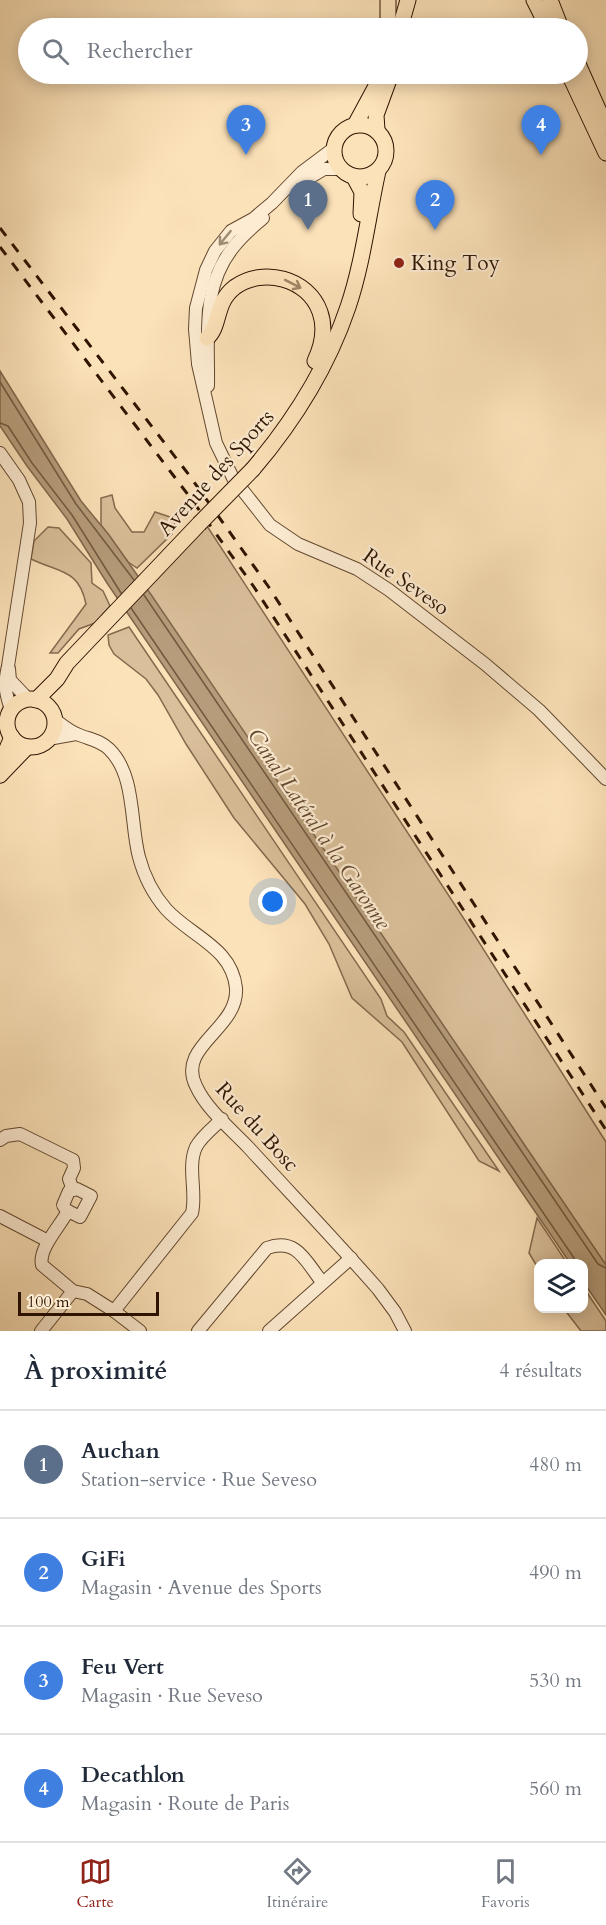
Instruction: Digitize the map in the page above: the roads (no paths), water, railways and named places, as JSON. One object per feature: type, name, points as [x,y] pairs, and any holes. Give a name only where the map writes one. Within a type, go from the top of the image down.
[{"type":"main road","points":[[388,0],[388,18]]},
{"type":"main road","points":[[403,18],[408,0]]},
{"type":"main road","points":[[534,0],[543,18]]},
{"type":"main road","points":[[550,0],[557,18]]},
{"type":"main road","points":[[355,125],[377,130],[383,137],[387,152],[385,160],[378,171],[369,176],[347,173],[334,155],[334,148],[340,134],[355,125],[376,84]]},
{"type":"main road","points":[[377,130],[376,115],[387,84]]},
{"type":"main road","points":[[574,84],[606,153]]},
{"type":"main road","points":[[587,84],[606,127]]},
{"type":"main road","name":"Avenue des Sports","points":[[57,678],[67,663],[108,618],[253,469],[295,415],[334,341],[348,306],[378,171]]},
{"type":"main road","name":"Avenue des Sports","points":[[334,341],[361,217],[362,192],[347,173]]},
{"type":"main road","points":[[207,338],[213,333],[219,309],[225,297],[244,282],[271,276],[297,284],[307,292],[320,313],[323,334],[321,347],[295,415]]},
{"type":"main road","points":[[57,678],[52,733],[42,744],[27,747],[21,745],[12,737],[7,723],[11,709],[21,701],[32,700],[57,678]]},
{"type":"main road","points":[[32,700],[52,714]]},
{"type":"main road","points":[[12,737],[0,775],[27,747]]},
{"type":"street","name":"Rue Seveso","points":[[334,148],[302,172],[273,203],[253,219],[231,231],[215,251],[206,270],[196,308],[198,364],[207,409],[223,460],[245,495],[270,525],[298,544],[357,568],[389,590],[485,664],[539,710],[606,779]]},
{"type":"street","name":"Rue Seveso","points":[[207,409],[207,315],[214,282],[234,245],[312,174],[324,169],[347,173]]},
{"type":"street","points":[[2,458],[19,480],[29,502],[30,523],[4,681],[11,709]]},
{"type":"street","points":[[8,666],[10,680],[32,700]]},
{"type":"street","name":"Rue du Bosc","points":[[52,714],[76,734],[91,738],[108,748],[117,759],[128,784],[138,855],[148,884],[166,909],[224,956],[232,973],[236,990],[230,1015],[194,1057],[192,1074],[196,1086],[222,1119],[351,1258],[395,1312],[405,1331]]},
{"type":"street","points":[[48,739],[76,734]]},
{"type":"street","points":[[114,1311],[192,1213],[195,1202],[193,1158],[197,1145],[222,1119]]},
{"type":"street","points":[[0,1140],[6,1136],[20,1134],[73,1160],[74,1168],[69,1179],[73,1190]]},
{"type":"street","points":[[77,1189],[91,1196],[80,1217],[68,1211],[63,1205],[69,1191],[77,1189]]},
{"type":"street","points":[[68,1211],[53,1237],[48,1241],[40,1258],[42,1265],[73,1291],[87,1294],[140,1331]]},
{"type":"street","points":[[0,1216],[48,1241]]},
{"type":"street","points":[[198,1331],[267,1248],[277,1244],[295,1248],[322,1282]]},
{"type":"street","points":[[269,1331],[351,1258]]},
{"type":"street","points":[[41,1331],[73,1291]]},
{"type":"water","points":[[0,371],[81,501],[109,535],[152,596],[606,1265],[606,1315],[588,1289],[588,1259],[567,1259],[107,583],[67,519],[0,426]]},
{"type":"railway","points":[[0,228],[189,475],[268,586],[606,1108]]},
{"type":"railway","points":[[0,247],[192,500],[254,587],[606,1130]]},
{"type":"place","name":"Feu Vert","points":[[246,155]]},
{"type":"place","name":"Decathlon","points":[[541,155]]},
{"type":"place","name":"Auchan","points":[[308,230]]},
{"type":"place","name":"GiFi","points":[[435,230]]},
{"type":"place","name":"King Toy","points":[[399,263]]},
{"type":"water label","name":"Canal Latéral à la Garonne","points":[[319,829]]}]
